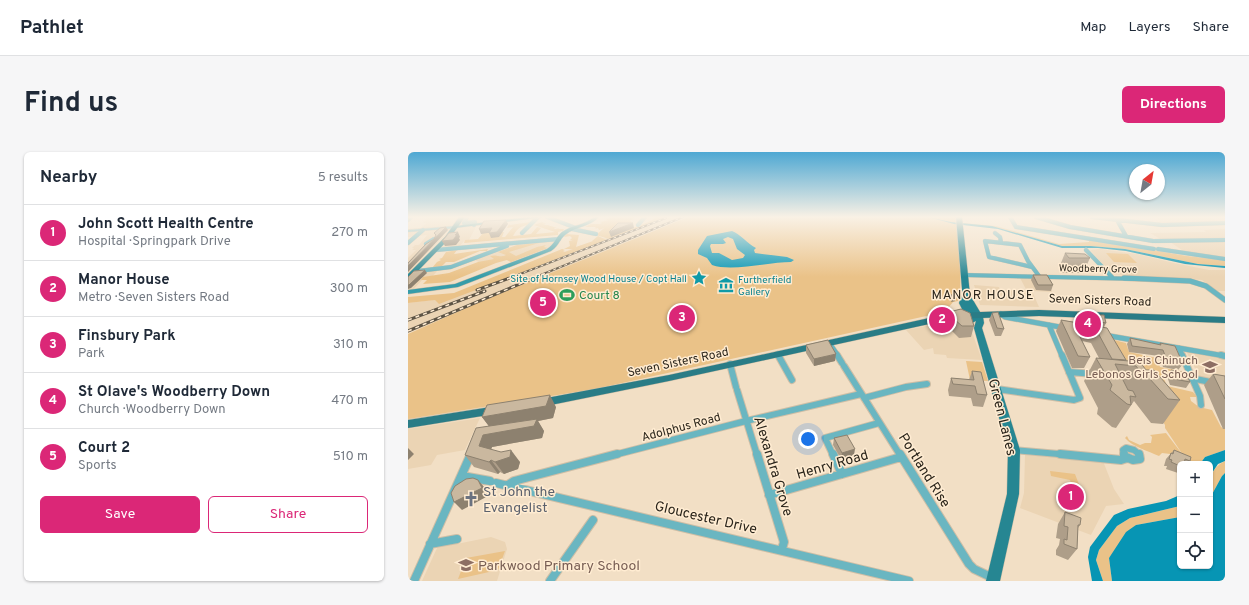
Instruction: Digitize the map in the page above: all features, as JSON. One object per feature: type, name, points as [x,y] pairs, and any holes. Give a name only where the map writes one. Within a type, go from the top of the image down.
[{"type":"highway","name":"Seven Sisters Road","points":[[971,312],[1225,320]]},
{"type":"highway","name":"Seven Sisters Road","points":[[528,405],[607,391],[952,316],[959,317],[971,312],[1225,317]]},
{"type":"highway","points":[[408,424],[506,408]]},
{"type":"main road","points":[[408,278],[447,237]]},
{"type":"main road","points":[[961,237],[966,295],[963,303],[971,312]]},
{"type":"main road","points":[[408,292],[456,286],[553,248],[557,245],[559,239]]},
{"type":"main road","name":"Green Lanes","points":[[971,312],[973,323],[978,326],[1014,450],[1013,494],[993,580]]},
{"type":"street","points":[[1000,237],[1001,242]]},
{"type":"street","points":[[1080,237],[1225,259]]},
{"type":"street","points":[[1132,237],[1166,242],[1225,240]]},
{"type":"street","points":[[426,244],[434,239]]},
{"type":"street","points":[[436,250],[559,239]]},
{"type":"street","points":[[1032,267],[989,257],[985,241],[1020,245],[1032,267],[1039,276]]},
{"type":"street","points":[[1166,242],[1172,247],[1173,252]]},
{"type":"street","points":[[416,271],[456,265],[505,247],[508,244]]},
{"type":"street","points":[[1086,250],[1112,277]]},
{"type":"street","name":"Woodberry Grove","points":[[965,275],[1112,277],[1196,282],[1206,286],[1225,300]]},
{"type":"street","points":[[1001,314],[1005,317],[1069,329]]},
{"type":"street","points":[[997,389],[1074,400],[1080,398],[1049,325]]},
{"type":"street","points":[[1100,334],[1225,356]]},
{"type":"street","points":[[1108,335],[1114,345]]},
{"type":"street","name":"Portland Rise","points":[[829,343],[969,564],[974,569],[993,580]]},
{"type":"street","points":[[1179,348],[1200,396],[1201,405]]},
{"type":"street","points":[[777,354],[792,380]]},
{"type":"street","name":"Alexandra Grove","points":[[730,364],[736,389],[784,542],[782,550]]},
{"type":"street","points":[[1069,372],[1105,375]]},
{"type":"street","points":[[1191,378],[1225,385]]},
{"type":"street","name":"Adolphus Road","points":[[508,485],[514,481],[746,421],[906,387],[927,384]]},
{"type":"street","points":[[486,422],[491,411]]},
{"type":"street","points":[[842,474],[825,438],[879,423]]},
{"type":"street","points":[[414,581],[476,445]]},
{"type":"street","points":[[1014,450],[1121,460],[1127,458]]},
{"type":"street","name":"Henry Road","points":[[769,495],[901,457]]},
{"type":"street","name":"Gloucester Drive","points":[[462,476],[508,485],[598,514],[782,550],[909,581]]},
{"type":"street","points":[[550,581],[598,514]]},
{"type":"street","points":[[430,544],[457,539]]},
{"type":"shaded area","points":[[425,237],[471,237],[469,240],[465,240],[458,248],[438,250],[417,271],[439,269],[430,279],[423,279],[412,291],[408,292],[408,258],[416,250],[412,250],[414,248],[412,248],[415,245],[419,245]]},
{"type":"shaded area","points":[[480,237],[534,237],[464,243],[465,240],[478,239]]},
{"type":"shaded area","points":[[571,237],[578,237],[576,247],[593,241],[597,237],[607,240],[439,304],[435,300],[408,303],[408,297],[454,293],[562,249],[565,250],[563,251],[565,252],[573,249],[564,249],[570,246],[569,241],[573,240],[570,240],[572,238]]},
{"type":"shaded area","points":[[603,237],[614,237],[609,239]]},
{"type":"shaded area","points":[[609,237],[638,237],[408,333],[408,303],[450,298],[576,247]]},
{"type":"shaded area","points":[[639,237],[957,237],[960,295],[958,301],[953,302],[947,309],[949,311],[595,389],[408,419],[408,334],[480,302]]},
{"type":"shaded area","points":[[1031,237],[1059,244],[1089,242],[1089,239],[1187,256],[1225,260],[1225,266],[1198,264],[1125,249],[1091,246],[1062,246]]},
{"type":"shaded area","points":[[1157,237],[1225,237],[1225,258],[1185,252],[1167,240],[1162,240]]},
{"type":"shaded area","points":[[555,241],[552,246],[511,262],[502,258],[484,265],[475,260],[517,245]]},
{"type":"shaded area","points":[[539,243],[509,252],[516,256],[537,247],[546,245],[544,247],[548,248],[511,262],[507,260],[496,263],[450,282],[423,284],[427,280],[421,280],[423,277],[449,273],[478,262],[494,259],[490,256],[504,256],[506,255],[498,252],[517,245]]},
{"type":"shaded area","points":[[488,249],[487,251],[480,251],[454,262],[446,262],[441,267],[432,268],[441,260],[439,259],[442,258],[446,252],[457,250],[454,254]]},
{"type":"shaded area","points":[[1100,249],[1137,254],[1209,270],[1225,270],[1225,291],[1216,291],[1202,280],[1112,274],[1090,250]]},
{"type":"shaded area","points":[[1106,253],[1128,254],[1137,263],[1114,262]]},
{"type":"shaded area","points":[[1020,278],[1043,278],[1052,292],[1032,291],[1039,307],[980,305],[974,285],[999,287],[1000,290],[1027,291]]},
{"type":"shaded area","points":[[962,319],[968,321],[982,360],[947,358],[946,355],[934,354],[933,348],[924,350],[906,330]]},
{"type":"shaded area","points":[[1114,340],[1126,343],[1129,352],[1157,358],[1160,367],[1185,372],[1187,379],[1162,374],[1167,386],[1193,392],[1197,397],[1190,397],[1191,401],[1199,407],[1212,410],[1221,427],[1225,429],[1225,450],[1205,457],[1202,461],[1189,461],[1174,455],[1162,453],[1159,456],[1136,446],[1125,438],[1127,436],[1129,440],[1140,445],[1151,443],[1152,437],[1150,435],[1166,433],[1183,455],[1165,428],[1165,425]]},
{"type":"shaded area","name":"Beis Chinuch Lebonos Girls School","points":[[1186,351],[1225,358],[1225,382],[1199,376]]},
{"type":"shaded area","points":[[966,361],[982,362],[988,381],[970,380]]},
{"type":"shaded area","points":[[480,418],[465,450],[437,455],[431,465],[408,469],[408,429]]},
{"type":"shaded area","points":[[1025,455],[1103,461],[1114,489],[1124,504],[1106,506],[1091,535],[1020,508],[1024,493]]},
{"type":"shaded area","points":[[1225,461],[1225,473],[1213,492],[1213,472]]},
{"type":"shaded area","points":[[1050,471],[1075,474],[1080,487],[1072,486],[1070,480],[1051,476]]},
{"type":"shaded area","points":[[1177,507],[1177,518],[1136,525],[1109,558],[1112,581],[1103,581],[1096,560],[1099,550],[1117,526],[1130,518]]},
{"type":"shaded area","name":"Parkwood Primary School","points":[[491,537],[505,542],[507,549],[497,581],[422,581],[437,548]]},
{"type":"shaded area","points":[[505,551],[498,570],[458,579],[466,558]]},
{"type":"water","points":[[706,237],[728,237],[723,239],[726,243],[711,244],[710,246],[712,253],[719,253],[732,260],[743,258],[745,255],[737,249],[733,239],[728,237],[742,237],[756,248],[754,250],[755,253],[787,257],[794,260],[791,262],[740,267],[720,267],[712,265],[707,258],[698,254],[698,250]]},
{"type":"water","points":[[1025,237],[1031,237],[1062,246],[1091,246],[1125,249],[1198,264],[1225,266],[1225,268],[1185,264],[1126,251],[1098,248],[1062,248]]},
{"type":"water","points":[[1225,450],[1225,461],[1218,464],[1213,472],[1213,461],[1202,461],[1205,457]]},
{"type":"water","points":[[1225,473],[1225,581],[1112,581],[1109,558],[1126,532],[1136,525],[1177,518],[1177,569],[1213,569],[1213,492]]},
{"type":"water","points":[[1177,496],[1177,507],[1130,518],[1117,526],[1099,550],[1096,560],[1103,581],[1092,581],[1088,557],[1090,547],[1114,515],[1128,509],[1166,501]]},
{"type":"building","points":[[436,237],[408,266],[408,263],[426,244]]},
{"type":"building","points":[[445,237],[455,237],[453,240],[442,241]]},
{"type":"building","points":[[1065,253],[1085,254],[1090,258],[1069,258]]},
{"type":"building","points":[[425,270],[408,285],[408,277],[414,271]]},
{"type":"building","points":[[1033,275],[1047,275],[1053,285],[1038,285]]},
{"type":"building","points":[[951,295],[955,295],[955,299],[952,300]]},
{"type":"building","points":[[961,309],[970,313],[974,326],[962,326],[954,319],[939,322],[933,316]]},
{"type":"building","points":[[998,312],[1004,329],[997,328],[992,313]]},
{"type":"building","points":[[1078,312],[1104,315],[1106,323],[1079,318]]},
{"type":"building","points":[[1061,320],[1107,328],[1126,360],[1112,359],[1097,331],[1075,327],[1090,357],[1078,356]]},
{"type":"building","points":[[1130,338],[1161,345],[1160,343],[1175,346],[1183,364],[1167,361],[1163,350],[1132,346]]},
{"type":"building","points":[[828,340],[836,354],[814,359],[806,345]]},
{"type":"building","points":[[1096,358],[1140,362],[1146,370],[1154,370],[1180,400],[1168,399],[1149,378],[1145,378],[1136,366],[1115,364],[1128,390],[1133,391],[1136,397],[1130,396],[1131,405],[1127,404],[1110,390],[1112,385]]},
{"type":"building","points":[[1171,370],[1186,373],[1190,382],[1174,379]]},
{"type":"building","points":[[972,371],[981,372],[987,395],[977,394],[975,386],[953,384],[951,378],[974,380]]},
{"type":"building","points":[[1213,374],[1225,376],[1225,399]]},
{"type":"building","points":[[550,395],[546,406],[482,417],[487,405]]},
{"type":"building","points":[[537,419],[534,426],[483,435],[479,446],[501,452],[511,450],[510,457],[495,462],[491,460],[489,462],[465,455],[476,428]]},
{"type":"building","points":[[847,435],[855,449],[842,453],[834,438]]},
{"type":"building","points":[[1174,450],[1191,457],[1190,461],[1185,459],[1185,461],[1177,461],[1177,465],[1171,462],[1172,460],[1169,459],[1171,453],[1173,454]]},
{"type":"building","points":[[473,478],[478,480],[482,488],[454,502],[451,493],[455,486],[466,479]]},
{"type":"building","points":[[1065,512],[1081,518],[1080,525],[1078,525],[1077,549],[1064,544],[1064,539],[1067,540],[1068,527],[1064,526]]},
{"type":"railway","points":[[507,279],[616,237]]},
{"type":"railway","points":[[531,279],[634,237]]},
{"type":"railway","points":[[477,290],[510,278]]},
{"type":"railway","points":[[408,331],[534,278]]},
{"type":"railway","points":[[408,320],[485,291]]},
{"type":"place","name":"Site of Hornsey Wood House / Copt Hall","points":[[699,278]]},
{"type":"place","name":"Furtherfield Gallery","points":[[726,285]]},
{"type":"place","name":"Court 8","points":[[567,295]]},
{"type":"place","name":"Court 2","points":[[543,303]]},
{"type":"place","name":"Finsbury Park","points":[[682,318]]},
{"type":"place","name":"Manor House","points":[[942,320]]},
{"type":"place","name":"St Olave's Woodberry Down","points":[[1088,324]]},
{"type":"place","name":"Beis Chinuch Lebonos Girls School","points":[[1210,367]]},
{"type":"place","name":"John Scott Health Centre","points":[[1071,497]]},
{"type":"place","name":"St John the Evangelist","points":[[471,499]]},
{"type":"place","name":"Parkwood Primary School","points":[[466,565]]},
{"type":"district","name":"MANOR HOUSE","points":[[983,294]]}]
